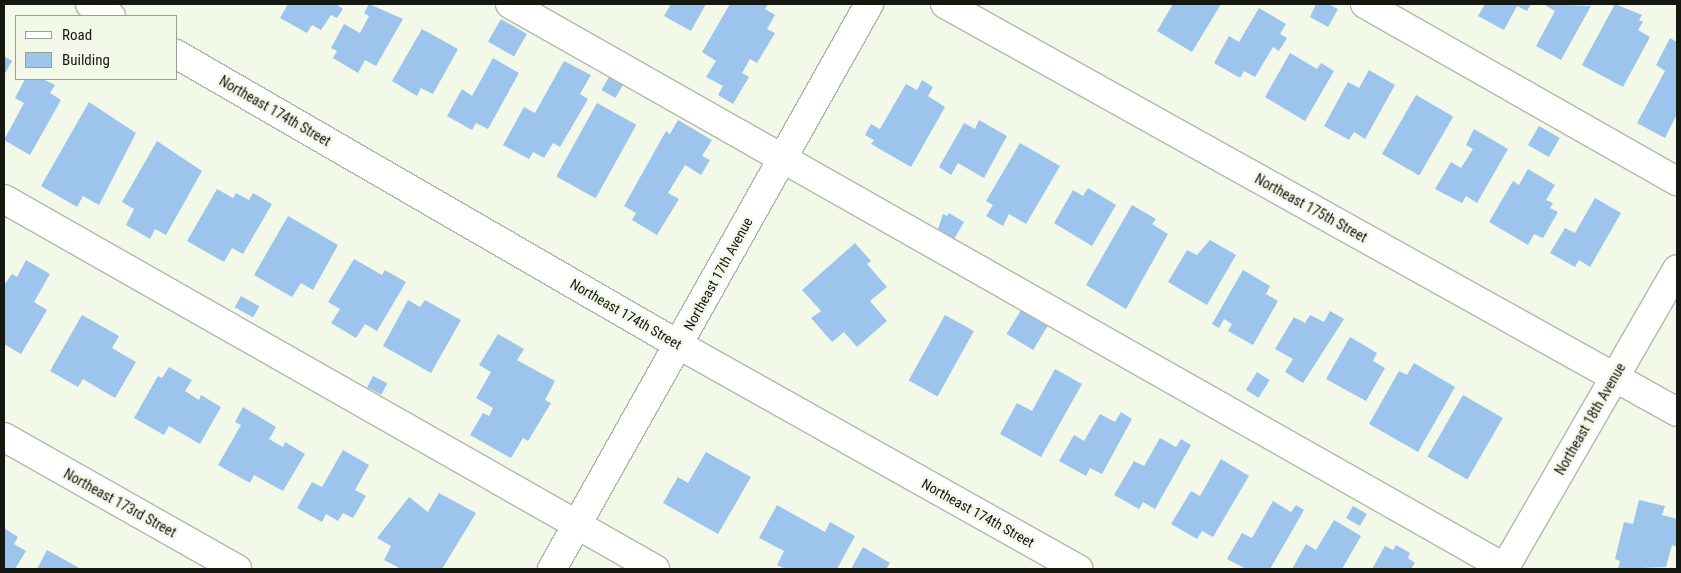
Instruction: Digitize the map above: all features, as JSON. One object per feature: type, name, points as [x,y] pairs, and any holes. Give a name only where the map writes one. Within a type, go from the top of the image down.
[{"type":"street","points":[[90,4],[109,15]]},
{"type":"street","points":[[510,4],[783,157],[1505,569]]},
{"type":"street","name":"Northeast 17th Avenue","points":[[552,569],[869,4]]},
{"type":"street","name":"Northeast 175th Street","points":[[945,4],[1677,412]]},
{"type":"street","points":[[1365,4],[1677,181]]},
{"type":"street","name":"Northeast 174th Street","points":[[178,55],[679,345],[1078,569]]},
{"type":"street","points":[[4,199],[655,569]]},
{"type":"street","name":"Northeast 18th Avenue","points":[[1505,569],[1677,268]]},
{"type":"street","name":"Northeast 173rd Street","points":[[4,438],[237,569]]},
{"type":"building","points":[[288,4],[336,4],[343,9],[337,18],[331,15],[321,30],[312,25],[307,33],[280,18]]},
{"type":"building","points":[[369,4],[403,19],[376,66],[365,60],[358,73],[333,58],[337,51],[331,48],[344,24],[360,33],[369,16],[364,13]]},
{"type":"building","points":[[671,4],[706,4],[691,31],[664,16]]},
{"type":"building","points":[[730,4],[768,4],[765,9],[775,15],[767,29],[775,33],[757,63],[750,59],[742,73],[749,77],[733,104],[718,95],[723,86],[706,77],[716,61],[702,52]]},
{"type":"building","points":[[1173,4],[1221,4],[1192,52],[1157,31]]},
{"type":"building","points":[[1316,4],[1328,4],[1338,9],[1328,27],[1310,17]]},
{"type":"building","points":[[1485,4],[1531,4],[1527,11],[1517,6],[1504,30],[1478,16]]},
{"type":"building","points":[[1543,4],[1591,6],[1561,60],[1536,46],[1555,11]]},
{"type":"building","points":[[1615,4],[1642,15],[1639,20],[1643,22],[1638,30],[1650,37],[1623,87],[1582,65]]},
{"type":"building","points":[[1259,8],[1286,24],[1280,34],[1287,38],[1279,51],[1273,47],[1255,77],[1244,71],[1240,78],[1214,63],[1229,36],[1239,42]]},
{"type":"building","points":[[501,19],[527,34],[514,57],[488,42]]},
{"type":"building","points":[[422,29],[458,49],[433,94],[421,88],[417,96],[392,81]]},
{"type":"building","points":[[1670,38],[1677,42],[1677,114],[1665,138],[1637,123],[1665,71],[1656,65]]},
{"type":"building","points":[[1290,53],[1317,69],[1321,63],[1334,71],[1305,121],[1265,97]]},
{"type":"building","points":[[4,56],[12,61],[4,75]]},
{"type":"building","points":[[493,58],[519,73],[488,129],[476,123],[472,130],[447,116],[462,89],[472,96]]},
{"type":"building","points":[[564,61],[591,75],[580,94],[588,99],[560,147],[553,143],[544,158],[533,152],[529,159],[503,145],[524,107],[535,113]]},
{"type":"building","points":[[1369,70],[1395,85],[1365,139],[1354,132],[1349,140],[1324,126],[1348,82],[1359,88]]},
{"type":"building","points":[[609,77],[623,85],[615,98],[602,90]]},
{"type":"building","points":[[24,80],[45,80],[55,85],[50,93],[61,100],[30,155],[4,140],[24,103],[15,98]]},
{"type":"building","points":[[922,80],[933,87],[928,96],[945,107],[911,167],[871,144],[874,140],[865,135],[871,124],[880,129],[906,84],[917,90]]},
{"type":"building","points":[[1416,95],[1453,116],[1419,175],[1382,154]]},
{"type":"building","points":[[89,102],[136,133],[99,205],[83,196],[77,207],[41,186]]},
{"type":"building","points":[[597,103],[636,125],[596,198],[556,176]]},
{"type":"building","points":[[678,120],[712,140],[702,156],[710,160],[701,175],[685,165],[668,193],[679,199],[657,235],[632,220],[636,213],[624,206],[666,131],[670,134]]},
{"type":"building","points":[[979,120],[1007,136],[984,178],[958,163],[951,175],[939,167],[964,123],[975,129]]},
{"type":"building","points":[[1539,126],[1560,138],[1549,157],[1528,145]]},
{"type":"building","points":[[1474,129],[1508,149],[1477,203],[1466,196],[1462,203],[1435,189],[1451,162],[1461,168],[1473,149],[1466,145]]},
{"type":"building","points":[[157,141],[202,171],[166,235],[155,229],[150,239],[126,225],[134,209],[122,202]]},
{"type":"building","points":[[1020,143],[1060,166],[1026,224],[1009,214],[1003,226],[986,216],[993,205],[986,201]]},
{"type":"building","points":[[1528,169],[1555,185],[1546,200],[1553,203],[1550,208],[1558,212],[1543,238],[1534,234],[1528,245],[1489,222],[1513,181],[1519,185]]},
{"type":"building","points":[[1088,188],[1116,205],[1092,246],[1054,223],[1073,190],[1083,196]]},
{"type":"building","points":[[217,189],[233,198],[236,193],[249,200],[253,193],[272,204],[243,254],[232,248],[224,262],[187,241]]},
{"type":"building","points":[[1595,198],[1621,213],[1590,267],[1579,260],[1575,267],[1550,253],[1565,228],[1575,233]]},
{"type":"building","points":[[1132,205],[1156,219],[1152,224],[1168,234],[1126,309],[1086,285]]},
{"type":"building","points":[[949,213],[964,222],[954,239],[938,229],[943,214],[947,216]]},
{"type":"building","points":[[288,216],[338,245],[313,290],[301,283],[292,297],[254,275]]},
{"type":"building","points":[[1210,240],[1236,255],[1207,305],[1168,282],[1187,250],[1197,255]]},
{"type":"building","points":[[855,243],[871,261],[867,264],[887,287],[870,301],[887,321],[857,347],[844,332],[832,342],[811,318],[821,311],[802,290]]},
{"type":"building","points":[[354,259],[382,275],[385,270],[406,282],[377,331],[365,324],[356,338],[331,323],[340,309],[328,302]]},
{"type":"building","points":[[26,260],[50,274],[34,302],[47,310],[21,354],[4,344],[4,285],[12,274],[17,277]]},
{"type":"building","points":[[1243,270],[1270,286],[1266,294],[1278,301],[1253,345],[1228,331],[1232,324],[1224,319],[1219,328],[1212,324]]},
{"type":"building","points":[[241,296],[259,306],[253,318],[235,307]]},
{"type":"building","points":[[408,300],[420,307],[425,300],[461,320],[431,373],[383,346]]},
{"type":"building","points":[[1021,310],[1048,326],[1033,350],[1007,334]]},
{"type":"building","points":[[1330,311],[1344,319],[1303,383],[1285,372],[1293,359],[1275,349],[1294,317],[1305,323],[1310,315],[1324,322]]},
{"type":"building","points":[[82,315],[119,336],[112,348],[136,362],[115,398],[83,379],[78,387],[50,371]]},
{"type":"building","points":[[945,315],[974,331],[938,397],[909,381]]},
{"type":"building","points":[[498,334],[524,349],[517,360],[555,381],[545,400],[551,403],[528,441],[523,438],[511,458],[470,435],[483,413],[489,416],[493,408],[476,398],[491,372],[479,365]]},
{"type":"building","points":[[1350,337],[1377,353],[1373,361],[1385,368],[1366,401],[1326,379]]},
{"type":"building","points":[[1414,363],[1455,387],[1418,452],[1369,424],[1399,371],[1407,375]]},
{"type":"building","points":[[169,367],[192,380],[185,391],[199,400],[201,395],[221,407],[200,444],[169,426],[164,435],[134,418],[158,376],[162,378]]},
{"type":"building","points":[[1055,369],[1082,384],[1041,457],[1000,434],[1017,403],[1032,411]]},
{"type":"building","points":[[1257,372],[1270,380],[1259,398],[1246,390]]},
{"type":"building","points":[[373,376],[387,383],[381,395],[367,388]]},
{"type":"building","points":[[1463,395],[1503,418],[1467,479],[1428,456]]},
{"type":"building","points":[[243,407],[276,427],[269,439],[283,447],[285,442],[305,454],[283,491],[254,475],[250,483],[218,465],[241,425],[235,422]]},
{"type":"building","points":[[1121,412],[1132,419],[1102,474],[1090,468],[1086,476],[1059,461],[1074,435],[1084,441],[1100,414],[1115,422]]},
{"type":"building","points":[[1160,438],[1176,447],[1181,439],[1191,445],[1155,509],[1143,502],[1139,509],[1114,495],[1134,461],[1144,466]]},
{"type":"building","points":[[343,450],[369,465],[355,490],[366,496],[353,518],[343,513],[338,521],[326,514],[322,522],[297,508],[312,482],[322,487]]},
{"type":"building","points":[[706,452],[751,477],[718,534],[663,503],[678,477],[688,483]]},
{"type":"building","points":[[1221,459],[1249,476],[1213,537],[1202,531],[1197,539],[1171,524],[1191,491],[1200,496]]},
{"type":"building","points":[[439,493],[476,513],[442,569],[401,569],[384,560],[391,546],[377,538],[409,497],[428,512]]},
{"type":"building","points":[[1639,500],[1665,506],[1662,515],[1677,519],[1677,547],[1672,545],[1666,567],[1618,569],[1620,561],[1615,559],[1624,522],[1633,524]]},
{"type":"building","points":[[1273,501],[1291,512],[1296,505],[1304,510],[1270,569],[1246,569],[1227,559],[1242,533],[1252,538]]},
{"type":"building","points":[[777,505],[825,532],[830,522],[855,536],[837,569],[786,569],[777,565],[784,551],[759,538]]},
{"type":"building","points":[[1353,506],[1367,514],[1360,526],[1346,518]]},
{"type":"building","points":[[1334,520],[1361,536],[1342,569],[1292,569],[1306,544],[1316,550]]},
{"type":"building","points":[[4,528],[18,537],[14,544],[26,551],[15,569],[4,569]]},
{"type":"building","points":[[1396,545],[1410,553],[1408,558],[1415,563],[1411,569],[1372,569],[1385,546],[1393,550]]},
{"type":"building","points":[[863,547],[890,563],[886,569],[851,569]]},
{"type":"building","points":[[47,550],[81,569],[37,569]]}]
